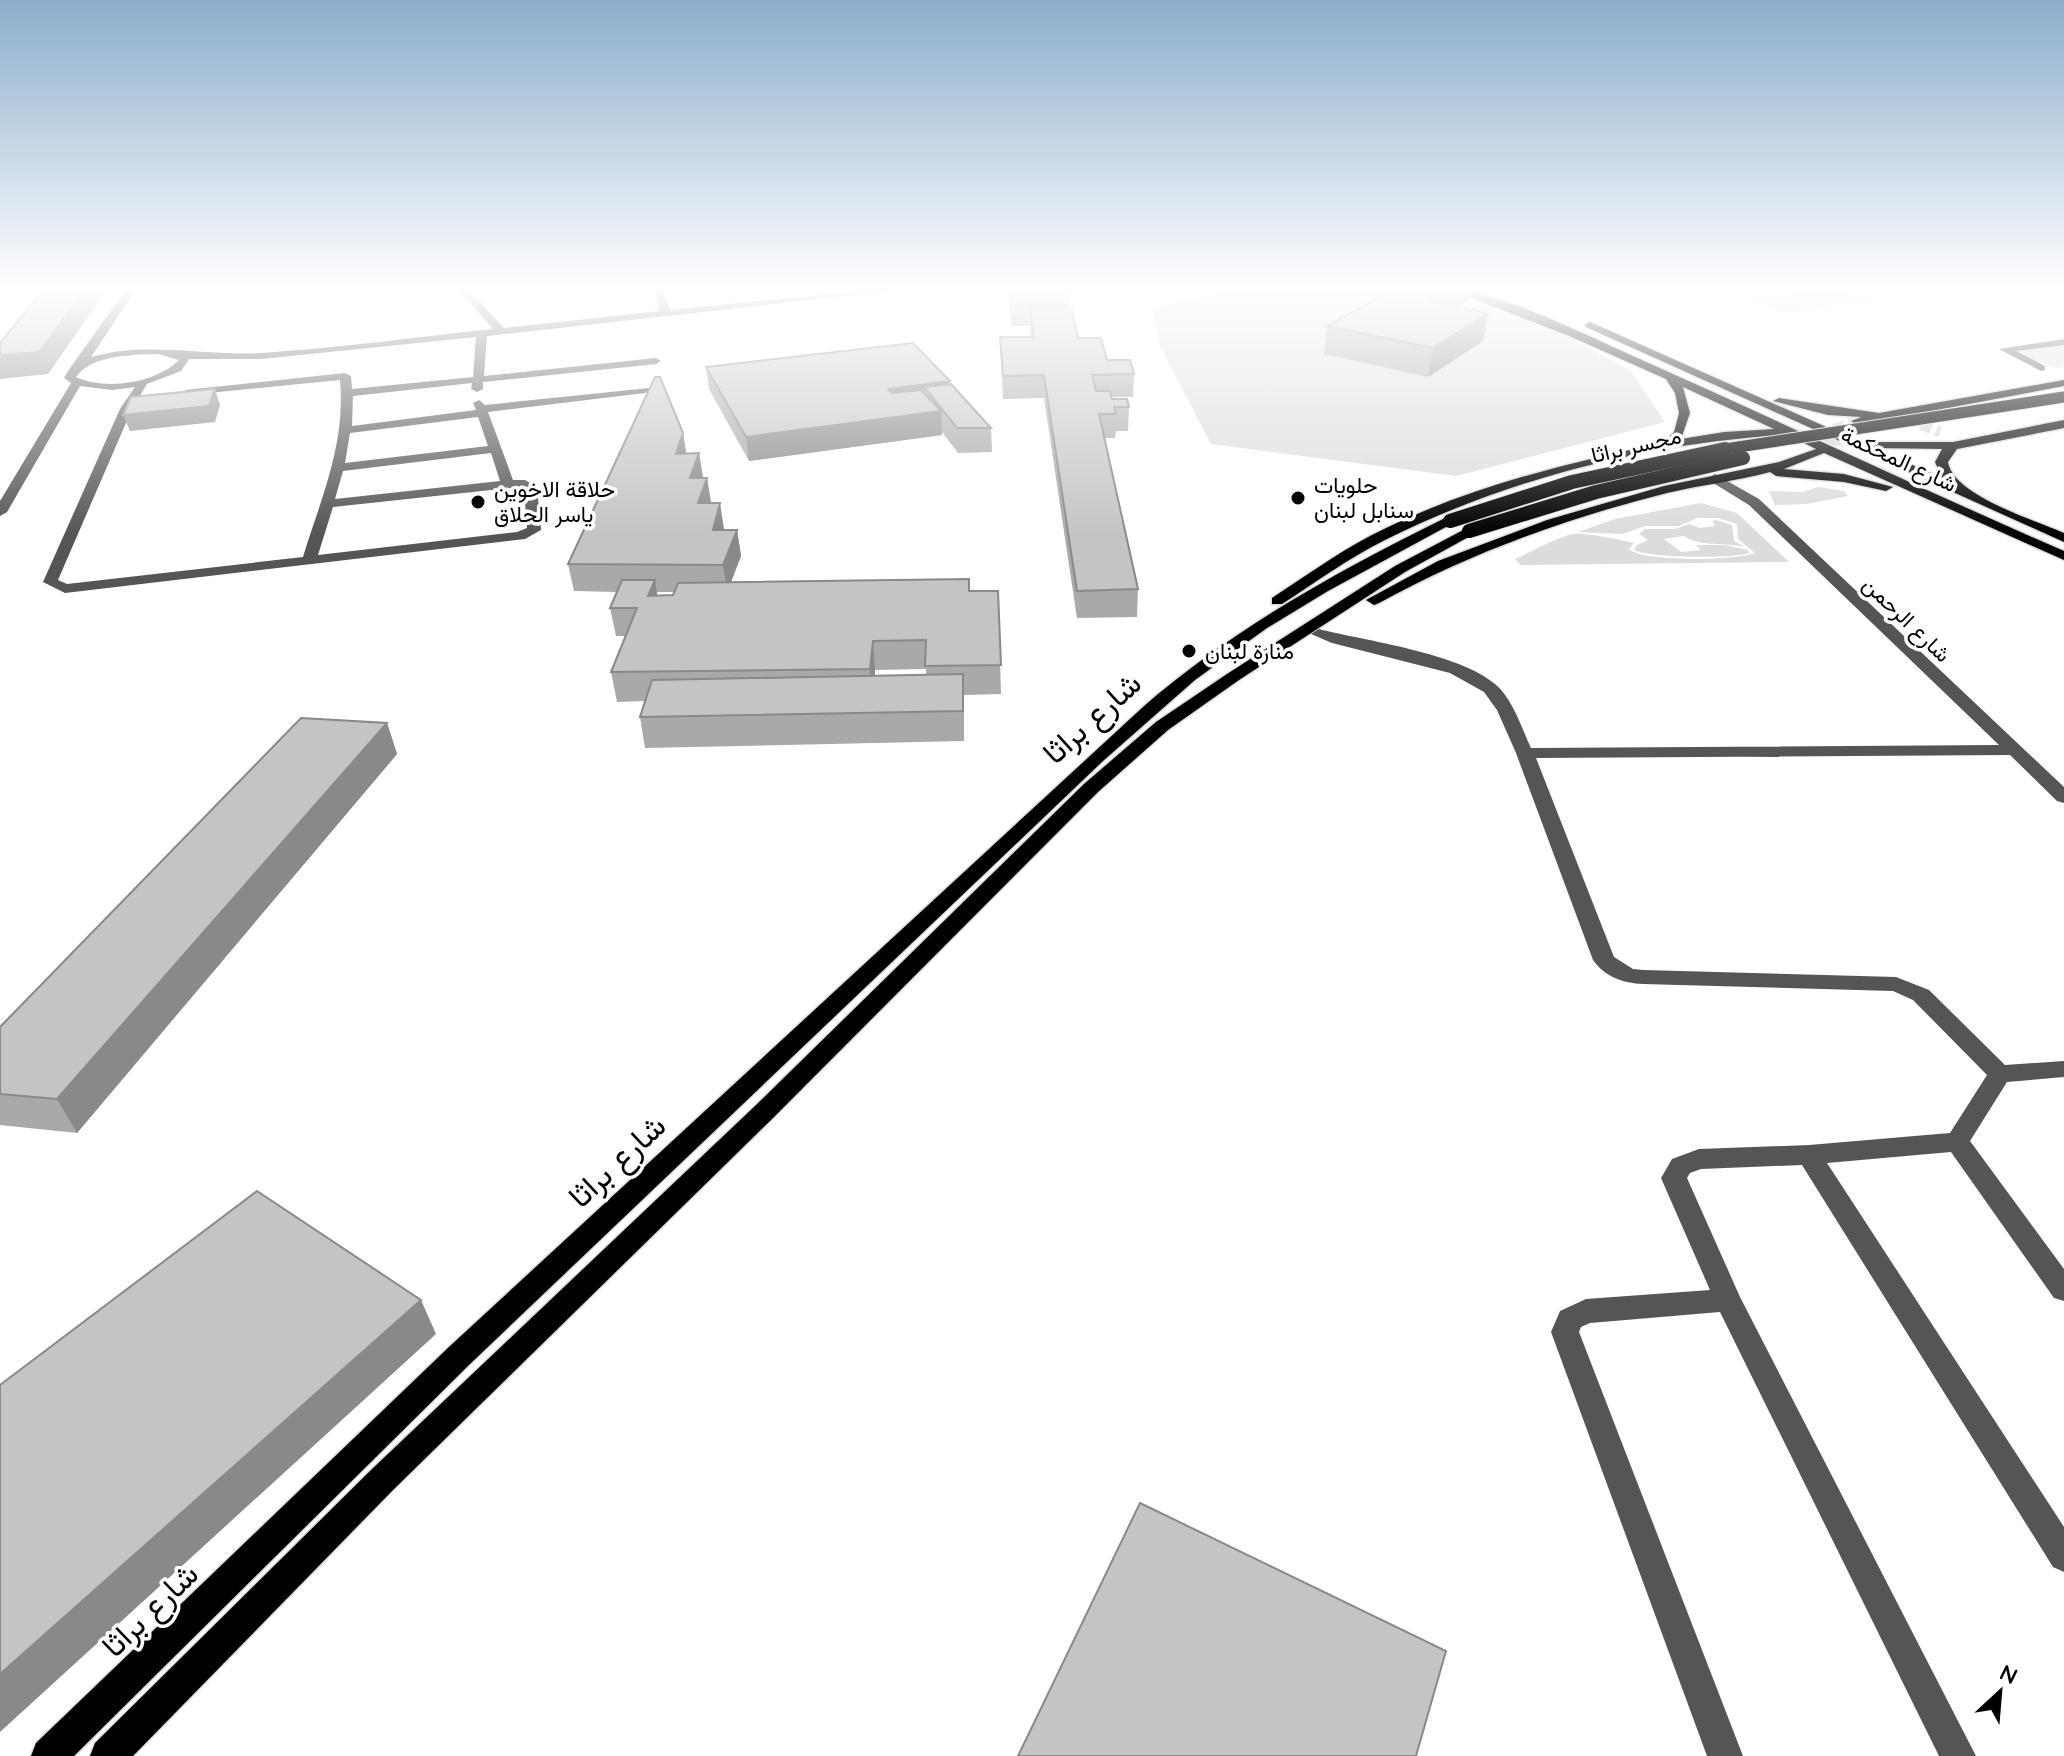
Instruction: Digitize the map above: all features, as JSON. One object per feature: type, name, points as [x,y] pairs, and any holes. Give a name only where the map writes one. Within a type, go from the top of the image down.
[{"type":"main road","name":"شارع المحكمة","points":[[1654,370],[1780,429],[1857,449],[1944,504],[2064,556]]},
{"type":"main road","name":"شارع المحكمة","points":[[1691,370],[1857,449],[2064,538]]},
{"type":"main road","points":[[1661,447],[1678,439],[1683,426],[1682,392],[1670,377]]},
{"type":"main road","points":[[1857,421],[2064,383]]},
{"type":"main road","points":[[1723,384],[1828,411],[1904,413]]},
{"type":"main road","name":"مجسر براثا","points":[[1249,634],[1336,580],[1450,521],[1572,482],[1696,454],[2064,397]]},
{"type":"main road","name":"مجسر براثا","points":[[1278,647],[1400,569],[1469,531],[1596,492],[1676,472],[1810,447],[2064,408]]},
{"type":"main road","points":[[1233,677],[1319,634],[1376,598],[1492,542],[1620,502],[1826,450],[1953,446],[2064,424]]},
{"type":"main road","points":[[1204,666],[1265,609],[1344,557],[1415,520],[1531,479],[1661,447],[1780,429]]},
{"type":"main road","points":[[1940,432],[1972,437],[1996,436]]},
{"type":"main road","points":[[1661,447],[1714,445],[1745,456],[1747,463],[1743,469],[1720,478]]},
{"type":"main road","points":[[1953,446],[1943,454],[1942,470],[1951,482],[1975,499]]},
{"type":"main road","points":[[1744,473],[1793,472],[1844,478],[1944,504]]},
{"type":"main road","name":"شارع براثا","points":[[49,1756],[471,1345],[1097,757],[1204,666],[1249,634]]},
{"type":"main road","name":"شارع براثا","points":[[108,1756],[382,1480],[764,1112],[1091,788],[1162,726],[1278,647]]},
{"type":"street","points":[[76,370],[70,376],[76,383],[105,386],[190,370]]},
{"type":"street","points":[[170,374],[176,370]]},
{"type":"street","points":[[477,370],[479,404],[507,482]]},
{"type":"street","points":[[348,393],[561,370]]},
{"type":"street","points":[[179,393],[345,376],[348,393],[346,430],[309,562]]},
{"type":"street","points":[[144,381],[142,397],[50,582],[65,589],[309,562],[534,530],[530,487],[507,482],[325,504]]},
{"type":"street","points":[[0,512],[76,383]]},
{"type":"street","points":[[346,430],[479,404],[645,390]]},
{"type":"street","points":[[335,468],[495,449]]},
{"type":"street","name":"شارع الرحمن","points":[[1720,478],[1754,502],[2064,797]]},
{"type":"street","points":[[1319,634],[1351,645],[1444,664],[1475,677],[1492,690],[1525,753],[1604,960],[1612,968],[1643,977],[1904,986],[1921,995],[2000,1074],[2064,1069]]},
{"type":"street","points":[[1525,753],[2012,750]]},
{"type":"street","points":[[1957,1142],[2000,1074]]},
{"type":"street","points":[[1957,1142],[1809,1155],[1699,1159],[1681,1166],[1674,1178],[1728,1300],[1958,1756]]},
{"type":"street","points":[[1957,1142],[2064,1290]]},
{"type":"street","points":[[1809,1155],[2064,1556]]},
{"type":"street","points":[[1725,1756],[1565,1332],[1570,1319],[1586,1311],[1728,1300]]},
{"type":"shaded area","points":[[1172,370],[1629,370],[1665,422],[1456,476],[1211,444]]},
{"type":"shaded area","points":[[1818,487],[1844,491],[1848,496],[1806,504],[1775,505],[1769,491],[1802,492]]},
{"type":"shaded area","points":[[1701,503],[1737,513],[1789,562],[1521,565],[1515,559],[1573,534],[1634,543],[1629,549],[1637,553],[1669,558],[1710,559],[1755,553],[1738,539],[1737,524],[1718,518],[1697,518],[1679,526],[1645,526],[1622,534],[1578,532],[1615,519]]},
{"type":"shaded area","points":[[1712,521],[1732,525],[1734,541],[1745,547],[1697,542],[1684,536],[1664,539],[1681,552],[1701,550],[1696,545],[1725,545],[1748,550],[1749,553],[1691,557],[1634,550],[1648,540],[1639,534],[1645,529],[1675,529],[1689,524],[1700,528],[1715,526]]},
{"type":"building","points":[[708,370],[939,370],[950,381],[888,389],[892,393],[921,390],[941,411],[746,437]]},
{"type":"building","points":[[1003,370],[1133,370],[1134,374],[1092,375],[1096,391],[1110,391],[1112,399],[1127,399],[1129,407],[1114,407],[1116,414],[1099,414],[1138,589],[1077,591],[1044,375],[1003,376]]},
{"type":"building","points":[[655,377],[660,377],[683,433],[676,454],[699,453],[690,478],[707,478],[698,503],[720,503],[713,530],[737,530],[723,565],[568,564]]},
{"type":"building","points":[[951,384],[991,428],[957,428],[924,387]]},
{"type":"building","points":[[215,389],[209,406],[123,415],[131,397]]},
{"type":"building","points":[[969,579],[969,591],[998,591],[1001,665],[925,666],[926,640],[873,641],[870,669],[611,672],[637,608],[610,608],[622,580],[655,580],[648,596],[673,595],[678,583]]},
{"type":"building","points":[[963,674],[963,711],[640,717],[652,680]]},
{"type":"building","points":[[301,718],[387,723],[57,1099],[0,1094],[0,1027]]},
{"type":"building","points":[[257,1191],[421,1300],[0,1674],[0,1385]]},
{"type":"building","points":[[1140,1503],[1446,1651],[1416,1756],[1018,1756]]},
{"type":"tunnel","points":[[1910,414],[1914,421],[1940,432]]},
{"type":"tunnel","points":[[1828,439],[1833,430],[1857,421]]},
{"type":"tunnel","points":[[1801,435],[1828,439]]},
{"type":"tunnel","points":[[1826,443],[1828,439]]},
{"type":"tunnel","points":[[1828,439],[1864,444]]},
{"type":"place","name":"حلويات سنابل لبنان","points":[[1298,498]]},
{"type":"place","name":"حلاقة الاخوين ياسر الحلاق","points":[[478,502]]},
{"type":"place","name":"منارة لبنان","points":[[1189,651]]}]
